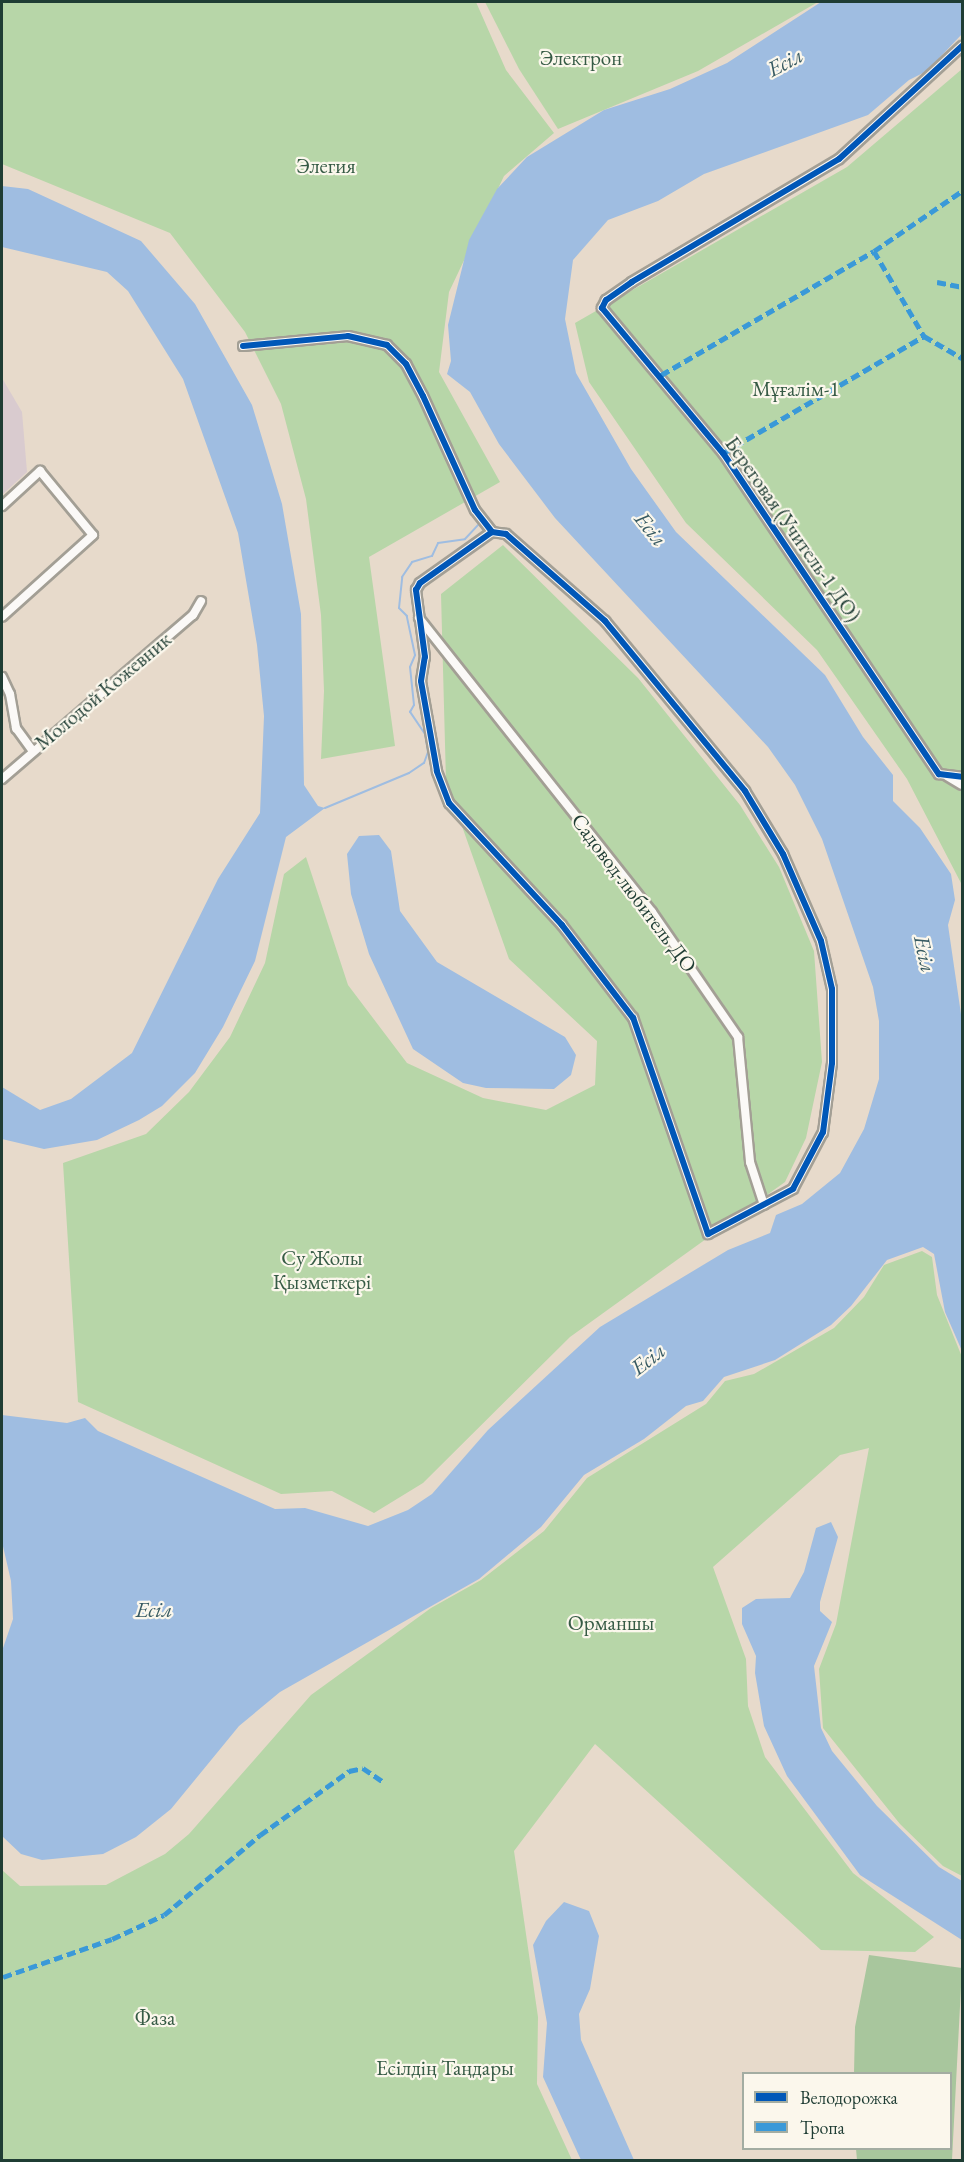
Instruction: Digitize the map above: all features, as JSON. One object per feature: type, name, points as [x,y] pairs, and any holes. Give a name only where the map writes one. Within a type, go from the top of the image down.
[{"type":"street","name":"Береговая (Учитель-1 ДО)","points":[[941,774],[723,453],[602,308],[606,300],[632,282],[839,159],[963,46]]},
{"type":"street","points":[[243,346],[348,336],[387,345],[406,364],[475,510],[492,532]]},
{"type":"street","points":[[2,506],[40,471],[92,530],[91,539],[2,617]]},
{"type":"street","points":[[492,532],[506,534],[605,621],[674,703],[750,800],[783,854],[821,941],[832,989],[832,1062],[823,1132],[793,1189],[708,1234],[633,1018],[562,925],[449,803],[437,771],[421,681],[425,657],[415,598],[420,583],[492,532]]},
{"type":"street","name":"Молодой Кожевник","points":[[2,779],[33,750],[193,615],[201,601]]},
{"type":"street","name":"Садовод-любитель ДО","points":[[419,618],[652,912],[738,1037],[750,1162],[764,1204]]},
{"type":"street","points":[[2,677],[10,694],[16,728],[33,750]]},
{"type":"street","points":[[941,774],[963,777]]},
{"type":"street","points":[[941,774],[963,785]]},
{"type":"shaded area","points":[[2,378],[22,412],[27,472],[2,495]]},
{"type":"green space","name":"Элегия","points":[[2,2],[476,2],[506,70],[554,133],[504,176],[449,292],[439,372],[500,482],[369,557],[395,746],[321,759],[324,691],[321,615],[306,499],[281,404],[245,332],[170,233],[2,164]]},
{"type":"green space","name":"Электрон","points":[[485,2],[818,2],[698,71],[558,129],[519,69]]},
{"type":"green space","name":"Мұғалім-1","points":[[962,69],[962,885],[907,779],[817,650],[686,523],[589,382],[575,323],[847,167]]},
{"type":"green space","name":"Су Жолы Қызметкері","points":[[503,545],[638,678],[740,805],[779,867],[814,951],[822,1062],[806,1138],[785,1182],[570,1337],[423,1483],[374,1513],[332,1491],[281,1494],[78,1402],[63,1163],[146,1134],[189,1092],[230,1037],[265,963],[284,874],[306,857],[348,985],[407,1063],[483,1098],[546,1110],[595,1085],[597,1041],[509,959],[446,781],[441,594]]},
{"type":"green space","points":[[922,1251],[932,1257],[937,1295],[962,1357],[962,1876],[943,1866],[900,1824],[823,1728],[819,1669],[836,1624],[869,1448],[840,1455],[713,1567],[746,1659],[748,1706],[765,1757],[853,1873],[934,1937],[915,1952],[821,1950],[595,1744],[514,1851],[538,2017],[537,2084],[572,2160],[2,2160],[2,1870],[20,1886],[106,1885],[165,1854],[189,1834],[311,1695],[431,1608],[481,1580],[544,1531],[587,1478],[706,1404],[725,1381],[754,1374],[834,1328],[864,1297],[884,1265]]},
{"type":"green space","points":[[869,1955],[962,1968],[952,2160],[857,2160],[856,2150],[952,2150],[952,2072],[854,2072],[855,2027]]},
{"type":"water","name":"Есіл","points":[[821,2],[962,2],[962,34],[927,71],[909,80],[868,115],[704,174],[658,201],[608,220],[573,260],[565,319],[576,373],[631,469],[676,532],[825,675],[863,737],[893,775],[893,801],[920,828],[951,874],[955,900],[948,925],[962,1021],[962,1351],[945,1312],[934,1254],[923,1247],[887,1260],[851,1306],[831,1325],[775,1360],[724,1377],[703,1401],[686,1406],[644,1439],[584,1475],[541,1527],[479,1579],[280,1692],[239,1726],[171,1809],[136,1837],[103,1854],[42,1860],[21,1854],[2,1836],[2,1651],[13,1619],[11,1581],[2,1542],[2,1415],[67,1423],[85,1418],[98,1431],[275,1509],[305,1508],[368,1526],[408,1510],[432,1494],[488,1430],[600,1327],[728,1250],[770,1233],[776,1215],[802,1204],[840,1173],[864,1129],[879,1079],[879,1021],[873,987],[822,839],[795,785],[768,747],[555,518],[499,444],[470,392],[447,374],[451,361],[448,325],[469,240],[497,189],[527,157],[604,110],[670,89],[727,63]]},
{"type":"water","points":[[2,186],[28,189],[141,241],[195,304],[252,405],[282,504],[301,614],[304,785],[318,806],[325,808],[286,837],[255,961],[223,1027],[195,1073],[162,1106],[139,1120],[97,1140],[44,1149],[2,1139],[2,1087],[40,1110],[71,1099],[132,1053],[218,879],[260,813],[264,716],[257,645],[238,533],[183,379],[128,291],[107,272],[2,247]]},
{"type":"water","points":[[379,835],[391,851],[400,911],[437,962],[565,1037],[576,1055],[571,1075],[554,1089],[486,1088],[463,1083],[413,1049],[369,954],[351,894],[347,854],[359,836]]},
{"type":"water","points":[[831,1522],[838,1537],[820,1602],[820,1611],[832,1622],[814,1666],[821,1728],[832,1751],[877,1806],[939,1867],[962,1881],[962,1940],[860,1875],[787,1776],[764,1726],[755,1673],[756,1656],[742,1624],[742,1608],[756,1599],[790,1598],[804,1572],[816,1528]]},
{"type":"water","points":[[564,1902],[589,1911],[599,1936],[590,1989],[579,2014],[581,2040],[634,2160],[581,2160],[543,2077],[547,2023],[533,1945],[546,1921]]},
{"type":"waterway","points":[[325,808],[409,773],[424,763],[428,752],[425,734],[410,712],[414,705],[410,667],[415,655],[407,616],[399,608],[402,577],[412,562],[432,556],[438,543],[465,539],[479,524]]},
{"type":"marked path","points":[[661,375],[874,251],[962,191]]},
{"type":"marked path","points":[[874,251],[924,336],[962,358]]},
{"type":"marked path","points":[[937,282],[962,287]]},
{"type":"marked path","points":[[723,453],[924,336]]},
{"type":"marked path","points":[[3,1977],[112,1939],[164,1915],[260,1835],[349,1771],[363,1768],[382,1781]]},
{"type":"cycle path","points":[[962,46],[839,159],[632,282],[606,300],[602,308],[723,453],[939,774],[962,777]]},
{"type":"cycle path","points":[[243,346],[348,336],[387,345],[406,364],[475,510],[492,532],[506,534],[605,621],[745,791],[783,854],[821,941],[832,989],[832,1063],[823,1132],[793,1189],[708,1234],[633,1018],[562,925],[449,803],[437,771],[421,681],[425,657],[416,590],[420,583],[492,532]]},
{"type":"park label","name":"Орманшы","points":[[611,1623]]},
{"type":"park label","name":"Фаза","points":[[155,2018]]},
{"type":"park label","name":"Есілдің Таңдары","points":[[445,2068]]}]
